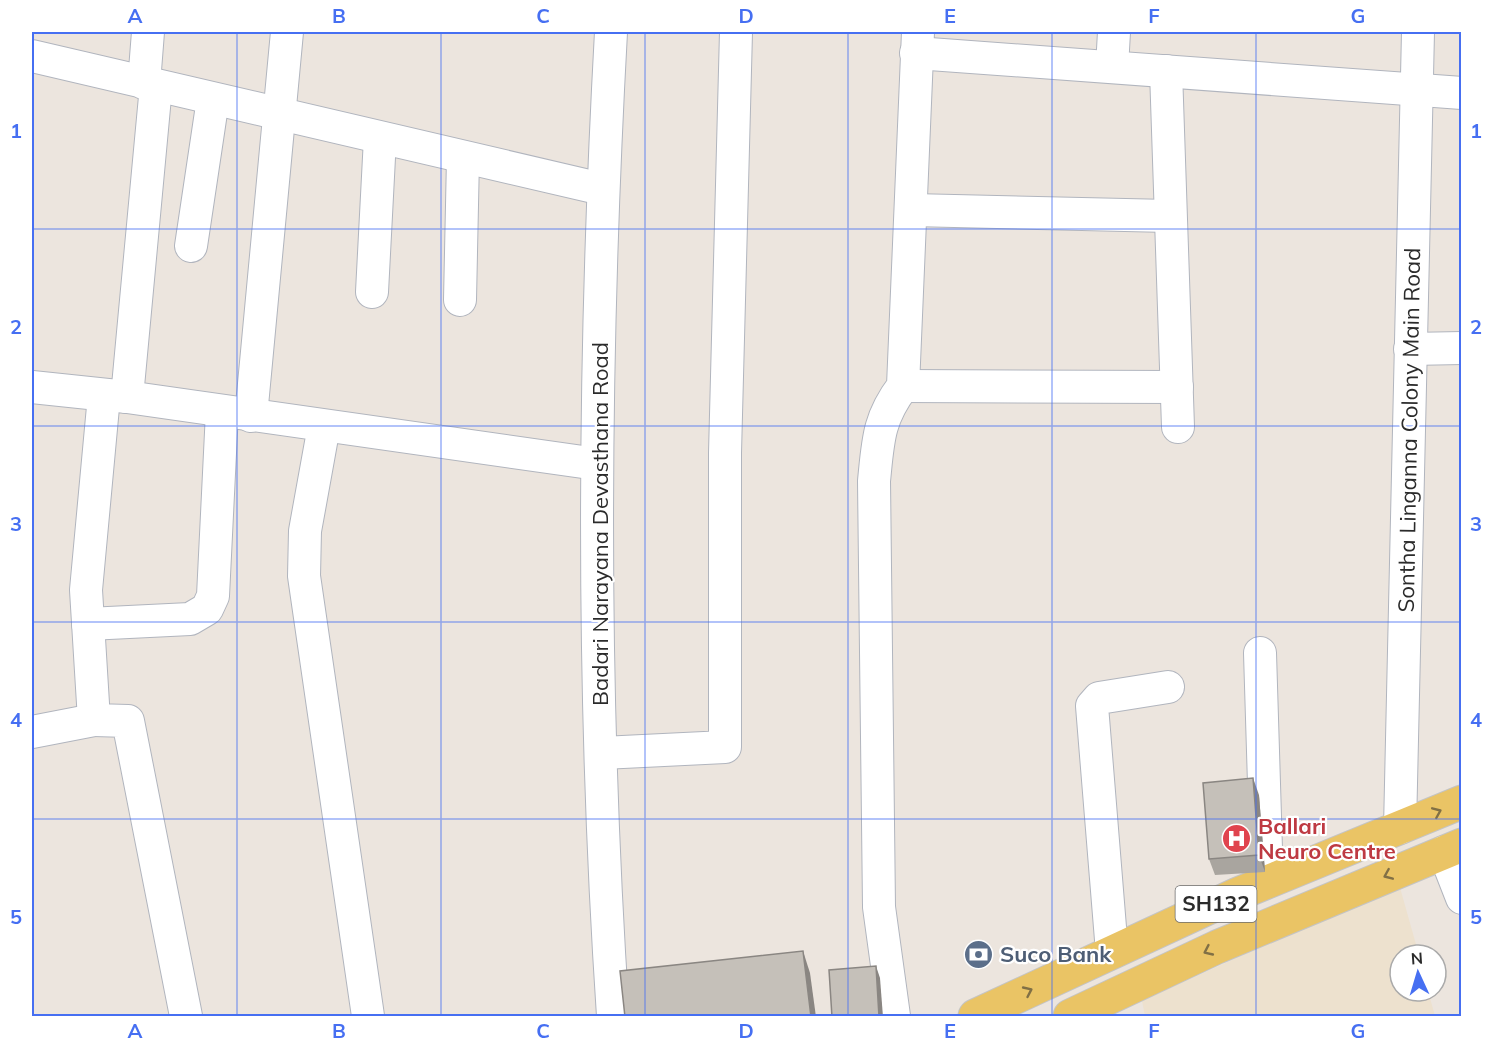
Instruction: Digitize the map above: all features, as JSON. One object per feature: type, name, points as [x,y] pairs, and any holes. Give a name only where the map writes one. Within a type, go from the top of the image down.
[{"type":"main road","name":"SH132","points":[[975,1017],[1267,882],[1461,802]]},
{"type":"main road","name":"SH132","points":[[1070,1017],[1217,947],[1453,848]]},
{"type":"street","points":[[94,720],[86,590],[115,397],[150,84],[148,32]]},
{"type":"street","points":[[88,624],[190,619],[207,609],[213,596],[280,115],[287,32]]},
{"type":"street","name":"Badari Narayana Devasthana Road","points":[[611,32],[602,189],[597,464],[602,753],[608,936],[614,1017]]},
{"type":"street","points":[[602,753],[725,747],[724,453],[736,32]]},
{"type":"street","points":[[1112,67],[1114,32]]},
{"type":"street","name":"Sontha Linganna Colony Main Road","points":[[1400,828],[1418,32]]},
{"type":"street","points":[[894,1017],[879,906],[873,481],[879,433],[888,405],[903,386],[912,210],[917,42],[1112,67],[1461,93]]},
{"type":"street","points":[[32,61],[150,84],[602,189]]},
{"type":"street","points":[[1166,71],[1169,216],[1178,426]]},
{"type":"street","points":[[191,246],[213,99]]},
{"type":"street","points":[[372,292],[380,138]]},
{"type":"street","points":[[460,300],[463,158]]},
{"type":"street","points":[[912,210],[1169,216]]},
{"type":"street","points":[[1410,349],[1461,348]]},
{"type":"street","points":[[903,386],[1177,387]]},
{"type":"street","points":[[32,387],[597,464]]},
{"type":"street","points":[[324,426],[305,531],[304,576],[368,1017]]},
{"type":"street","points":[[1260,653],[1267,882]]},
{"type":"street","points":[[1112,952],[1092,706],[1099,698],[1168,687]]},
{"type":"street","points":[[32,732],[94,720],[128,721],[186,1017]]},
{"type":"street","points":[[1453,848],[1461,898]]},
{"type":"shaded area","points":[[1399,884],[1416,943],[1388,943],[1388,1003],[1431,1003],[1435,1016],[1145,1016],[1142,1001]]},
{"type":"building","points":[[1253,778],[1259,855],[1209,859],[1203,783]]},
{"type":"building","points":[[803,951],[811,1017],[625,1017],[620,971]]},
{"type":"building","points":[[876,966],[879,1017],[832,1017],[829,970]]},
{"type":"place","name":"Ballari Neuro Centre","points":[[1237,839]]},
{"type":"place","name":"Suco Bank","points":[[979,954]]}]
